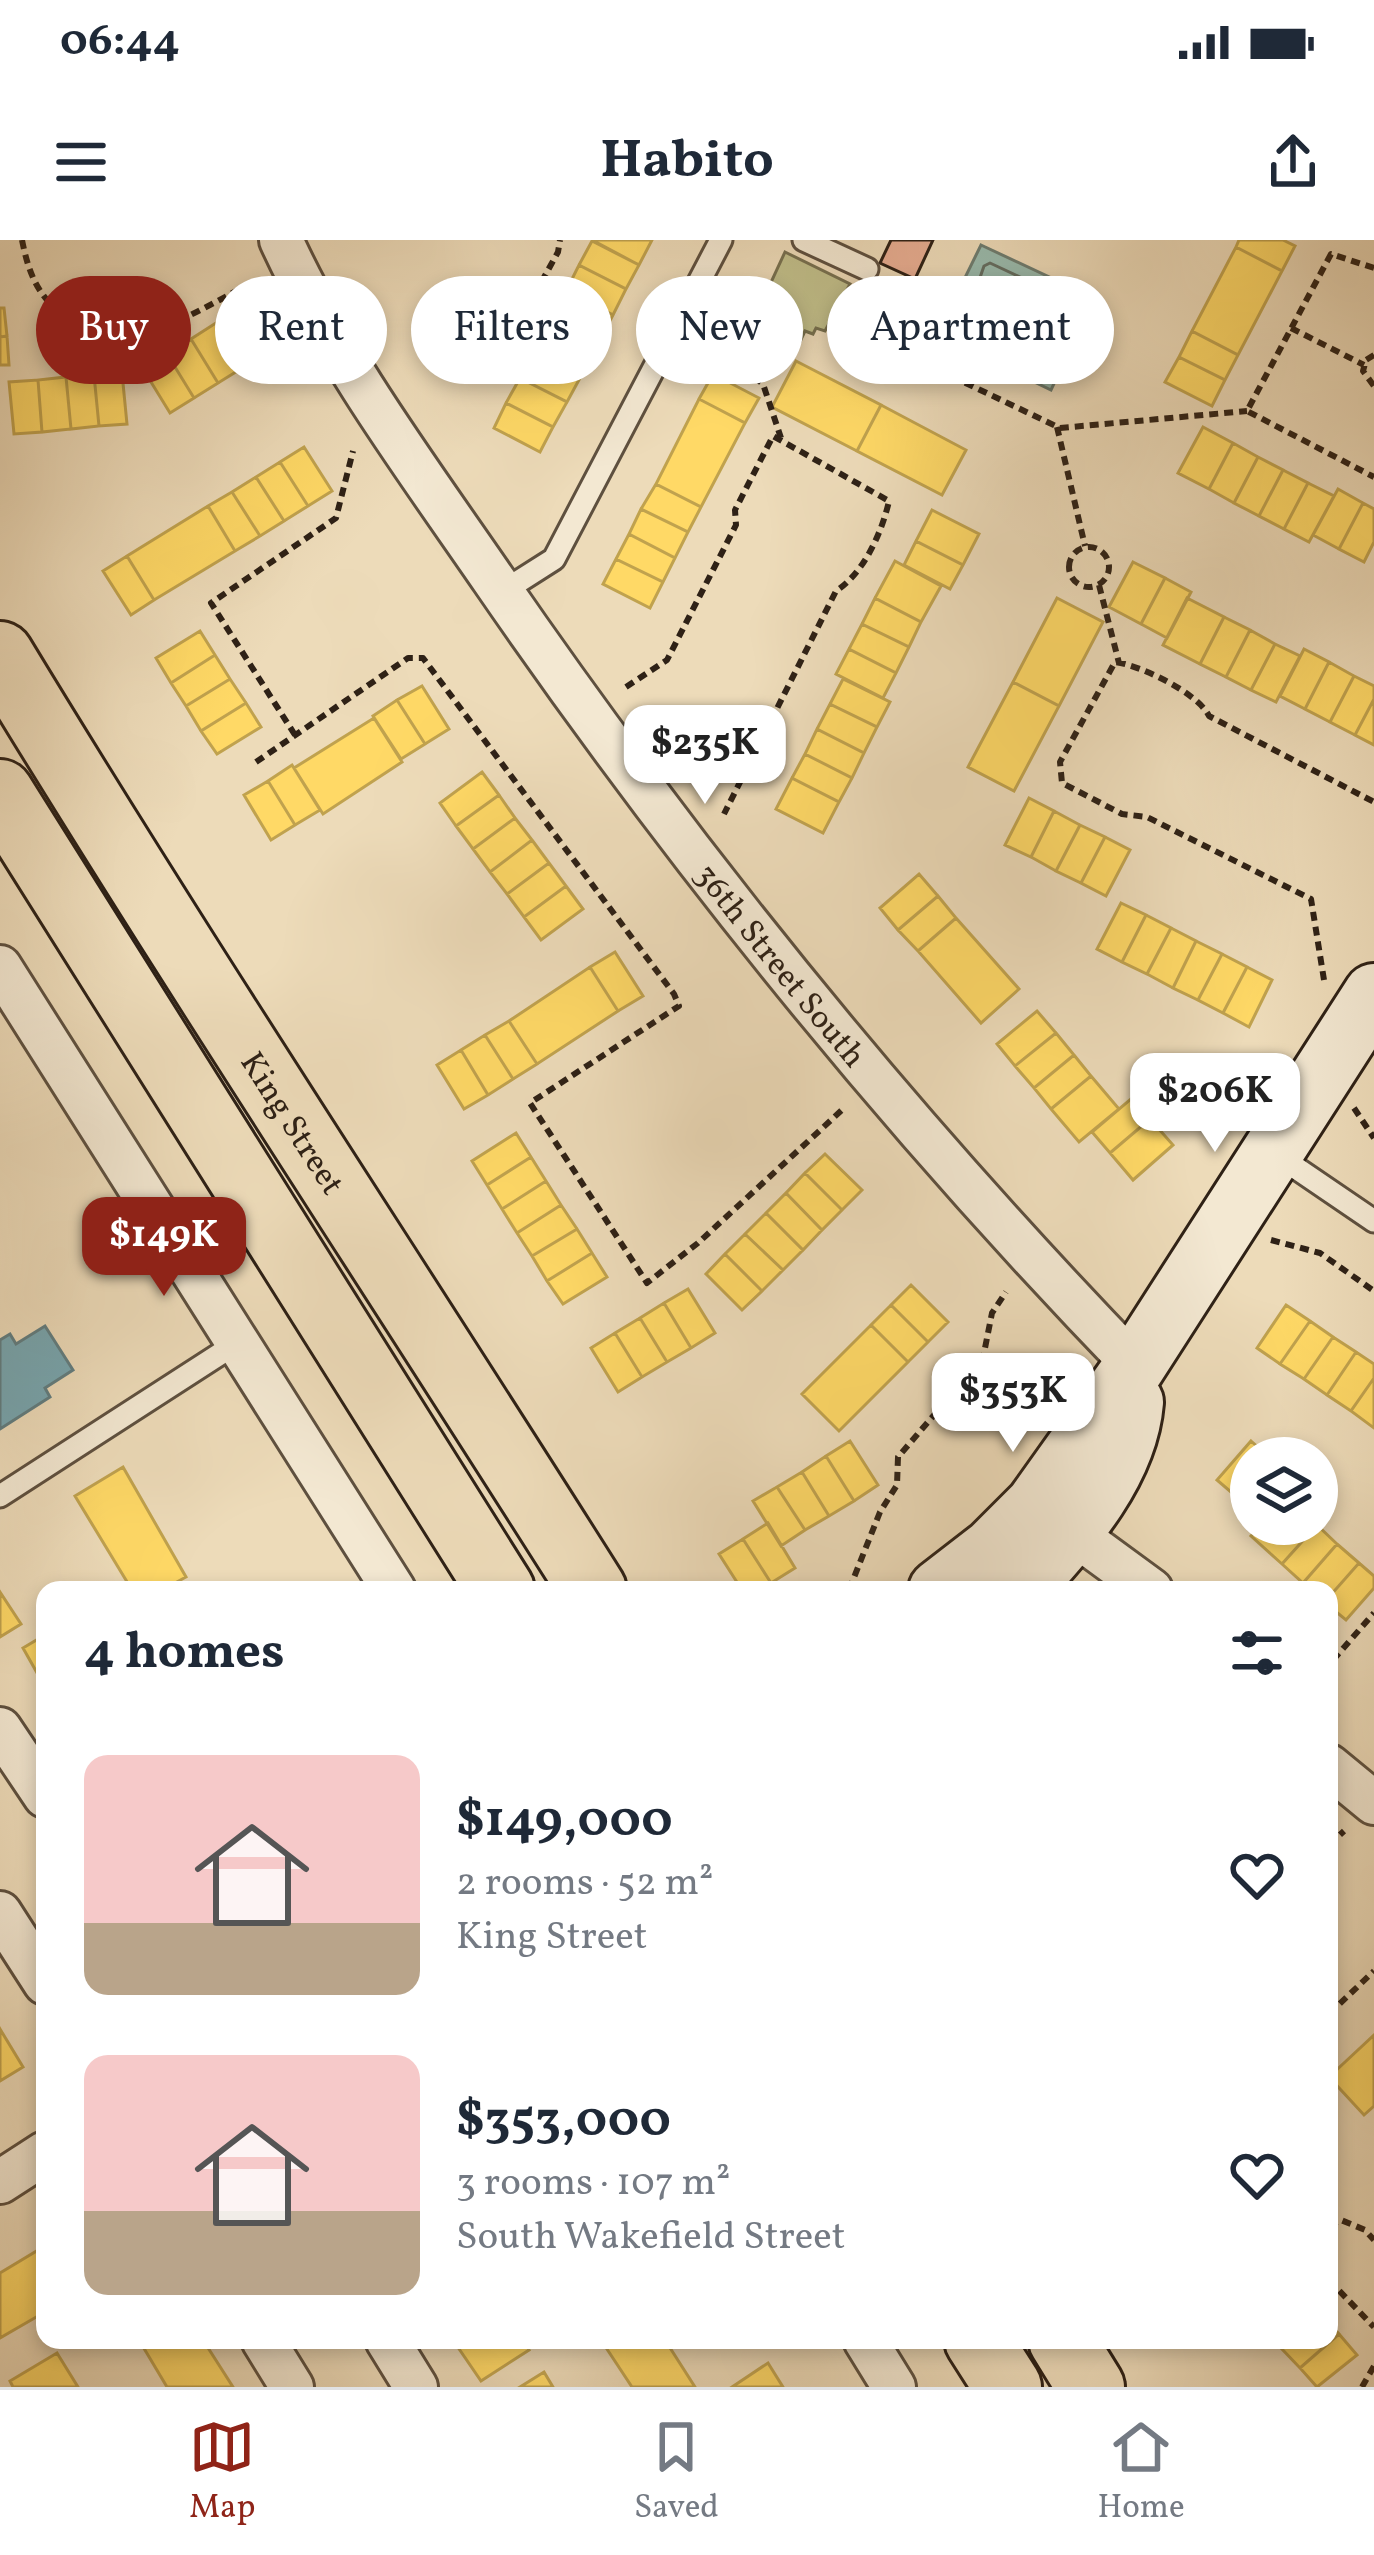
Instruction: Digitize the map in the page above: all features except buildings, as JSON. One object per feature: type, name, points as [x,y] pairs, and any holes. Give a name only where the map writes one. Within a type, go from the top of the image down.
[{"type":"main road","name":"King Street","points":[[0,655],[587,1581]]},
{"type":"main road","points":[[8,824],[495,1581]]},
{"type":"main road","points":[[984,2349],[1008,2387]]},
{"type":"main road","points":[[1068,2349],[1091,2387]]},
{"type":"street","name":"36th Street South","points":[[281,240],[360,381],[631,776],[979,1202],[1135,1366]]},
{"type":"street","points":[[8,824],[85,794]]},
{"type":"street","points":[[0,967],[388,1581]]},
{"type":"street","points":[[1005,1576],[1054,1519],[1135,1366],[1274,1153],[1349,987]]},
{"type":"street","points":[[1054,1519],[1103,1485],[1131,1425],[1135,1366]]},
{"type":"street","points":[[1054,1519],[1139,1581]]},
{"type":"street","points":[[0,1729],[36,1783]]},
{"type":"street","points":[[1338,1781],[1359,1817]]},
{"type":"street","points":[[0,1913],[36,1968]]},
{"type":"street","points":[[0,2182],[36,2159]]},
{"type":"street","points":[[269,2349],[292,2387]]},
{"type":"street","points":[[393,2349],[416,2387]]},
{"type":"street","points":[[871,2349],[894,2387]]},
{"type":"lane","points":[[702,276],[721,240]]},
{"type":"lane","points":[[804,240],[867,269]]},
{"type":"lane","points":[[502,592],[554,559],[645,384]]},
{"type":"lane","points":[[1274,1153],[1374,1221]]},
{"type":"lane","points":[[0,1496],[237,1342]]},
{"type":"path","points":[[22,240],[29,275],[47,304],[80,328],[114,337],[153,331],[215,301]]},
{"type":"path","points":[[545,276],[560,240]]},
{"type":"path","points":[[1247,411],[1331,254],[1374,268]]},
{"type":"path","points":[[867,269],[868,280],[846,326],[1057,427],[1247,411],[1374,477]]},
{"type":"path","points":[[1291,328],[1364,365]]},
{"type":"path","points":[[1374,355],[1364,365],[1364,376],[1374,386]]},
{"type":"path","points":[[763,384],[783,441]]},
{"type":"path","points":[[1057,427],[1085,546]]},
{"type":"path","points":[[626,687],[667,660],[736,525],[735,510],[773,436],[890,501],[884,523],[852,581],[836,591],[724,814]]},
{"type":"path","points":[[295,735],[211,602],[336,518],[353,451]]},
{"type":"path","points":[[1085,546],[1108,558],[1108,572],[1099,584],[1082,586],[1069,572],[1070,559],[1085,546]]},
{"type":"path","points":[[1099,584],[1119,662]]},
{"type":"path","points":[[256,762],[408,658],[423,658],[679,1006],[530,1103],[647,1283],[698,1243],[844,1109]]},
{"type":"path","points":[[1349,987],[1311,899],[1147,818],[1122,814],[1062,783],[1060,762],[1114,662],[1119,662],[1151,674],[1203,703],[1208,716],[1374,802]]},
{"type":"path","points":[[1352,1105],[1374,1138]]},
{"type":"path","points":[[1269,1240],[1320,1253],[1374,1291]]},
{"type":"path","points":[[853,1581],[880,1512],[897,1485],[898,1457],[983,1358],[992,1313],[1006,1292]]},
{"type":"path","points":[[1338,1654],[1374,1613]]},
{"type":"path","points":[[1338,2005],[1374,1971]]},
{"type":"path","points":[[1338,2222],[1365,2230],[1374,2240]]},
{"type":"path","points":[[1338,2289],[1374,2327]]},
{"type":"path","points":[[1362,2387],[1374,2366]]},
{"type":"shaded area","points":[[785,252],[834,276],[827,276],[825,331],[816,328],[813,334],[805,331],[803,335],[803,276],[774,276]]},
{"type":"water","points":[[981,245],[1047,276],[966,276]]}]
